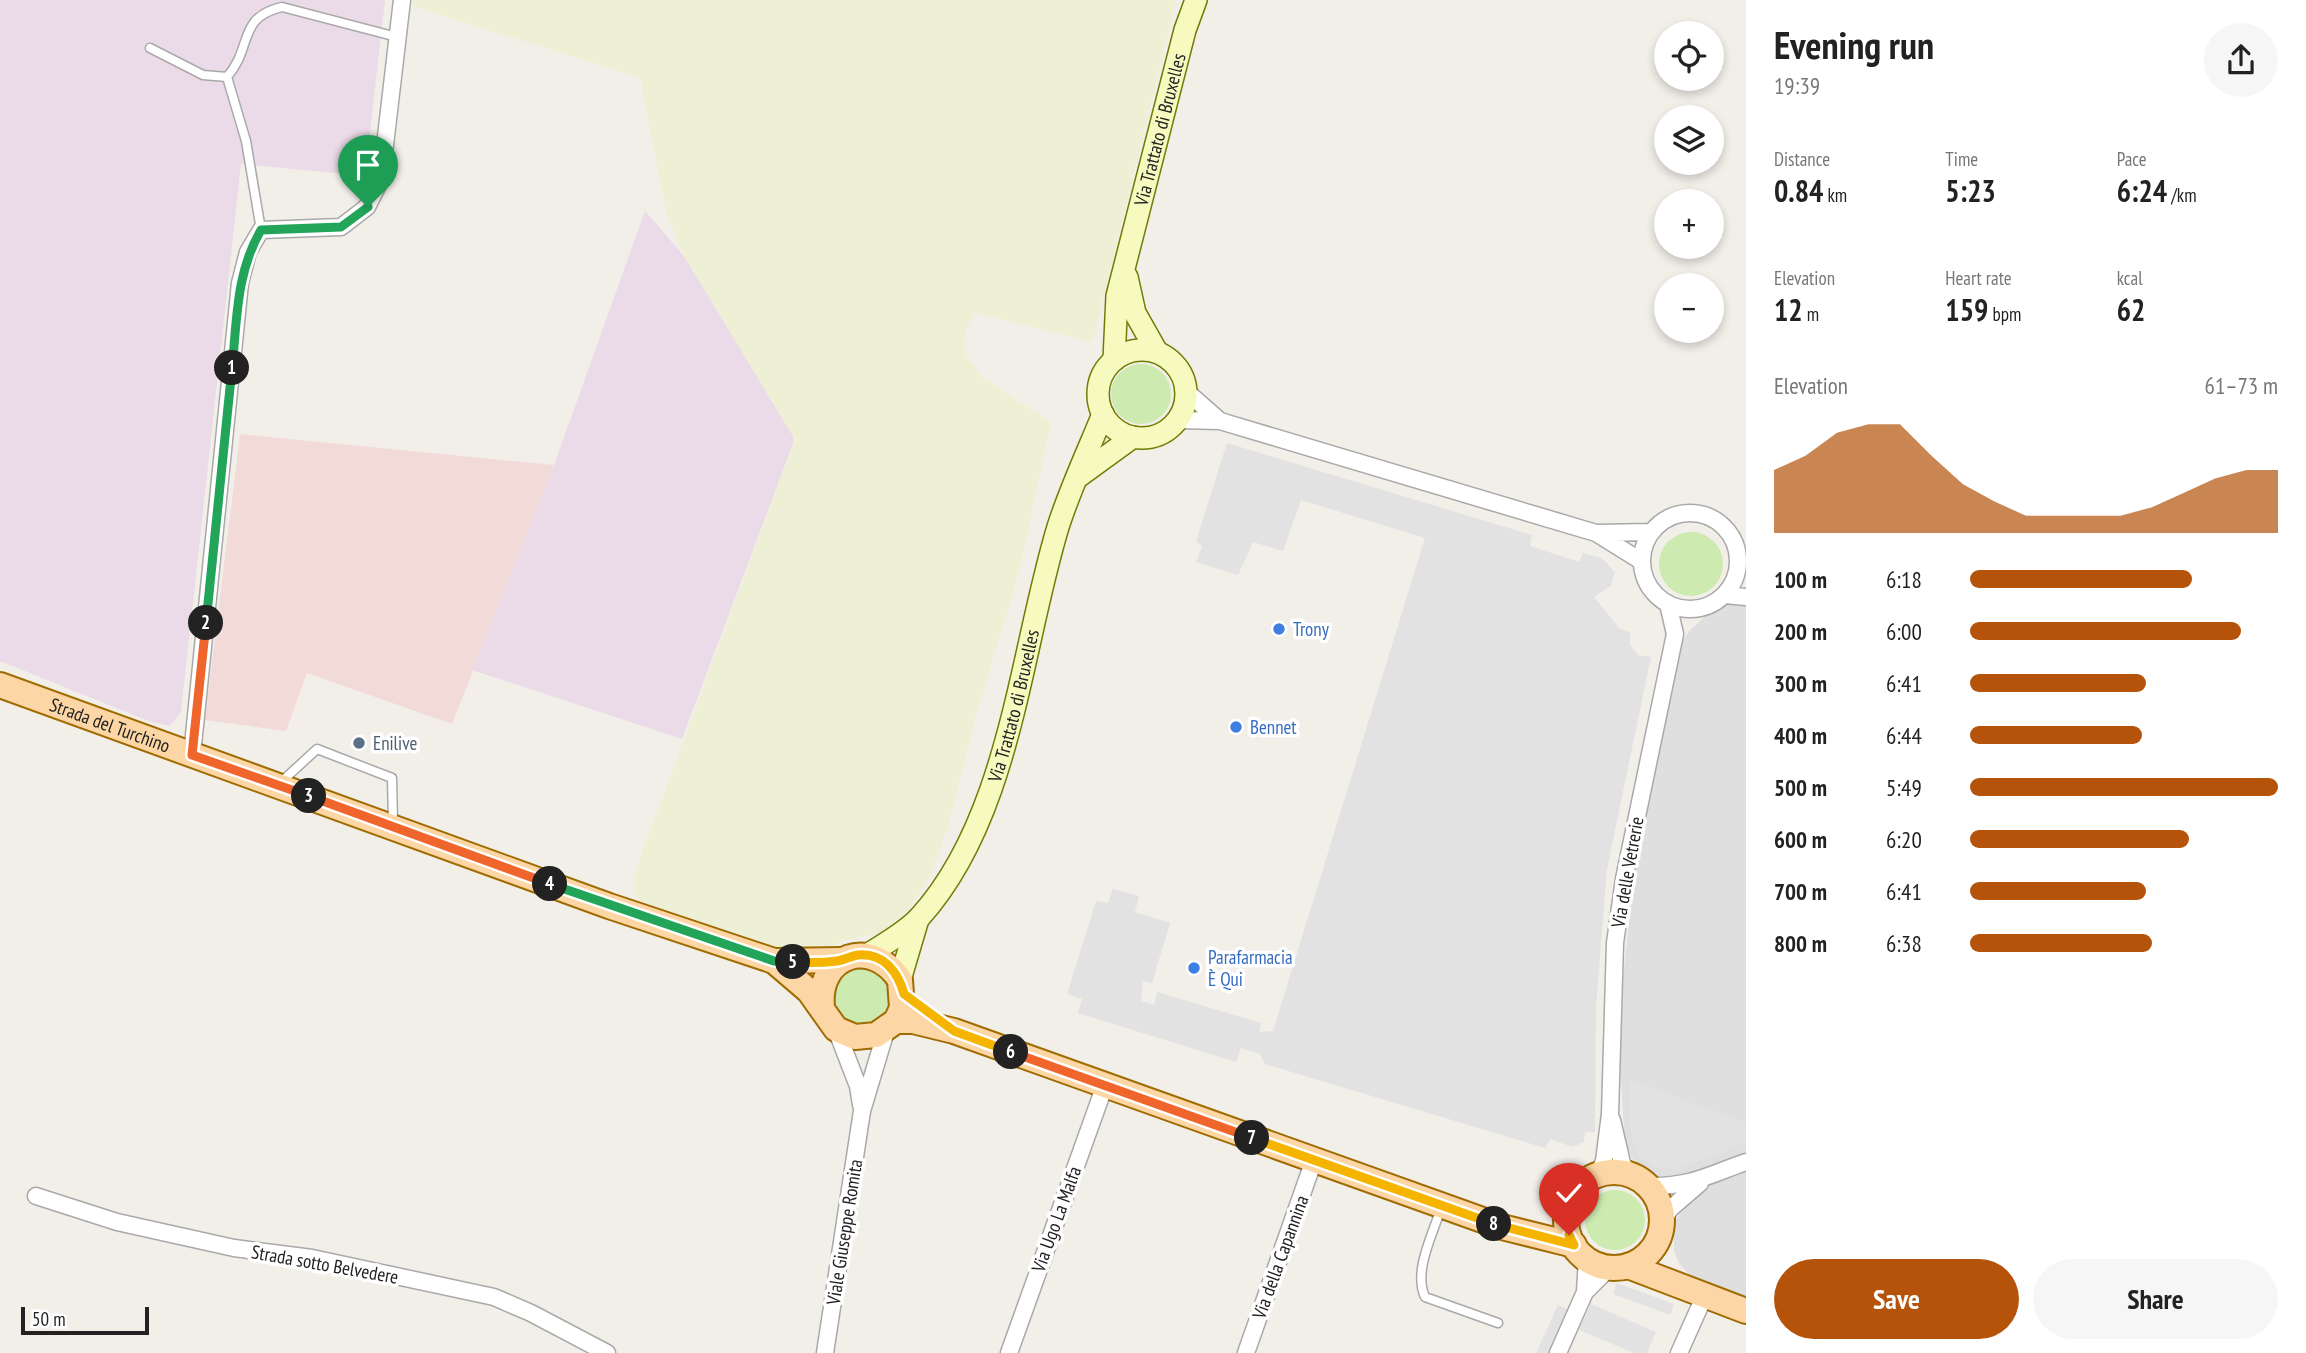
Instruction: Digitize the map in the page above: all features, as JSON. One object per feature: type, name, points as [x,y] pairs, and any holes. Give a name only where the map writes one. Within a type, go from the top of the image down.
[{"type":"main road","name":"Via Trattato di Bruxelles","points":[[1114,360],[1117,296],[1185,30],[1196,0]]},
{"type":"main road","name":"Via Trattato di Bruxelles","points":[[1126,260],[1128,292],[1135,313],[1157,352]]},
{"type":"main road","points":[[1135,351],[1157,352],[1178,368],[1187,392],[1178,420],[1161,434],[1133,437],[1120,432],[1103,414],[1099,402],[1101,379],[1114,360],[1135,351]]},
{"type":"main road","name":"Via Trattato di Bruxelles","points":[[867,955],[918,919],[945,881],[982,817],[998,770],[1058,526],[1103,414]]},
{"type":"main road","points":[[1078,477],[1133,437]]},
{"type":"main road","name":"Strada del Turchino","points":[[0,685],[609,906],[774,961],[842,960]]},
{"type":"main road","name":"Via Trattato di Bruxelles","points":[[902,987],[918,919]]},
{"type":"main road","points":[[954,1031],[902,987],[892,968],[881,959],[867,955],[842,960],[824,980],[822,1007],[836,1029],[845,1034],[866,1038],[891,1026],[913,1021],[954,1031],[1442,1206],[1746,1311]]},
{"type":"main road","name":"Strada del Turchino","points":[[774,961],[809,991],[822,1007]]},
{"type":"main road","points":[[891,1026],[902,987]]},
{"type":"main road","points":[[1660,1231],[1640,1261],[1599,1260],[1566,1224],[1567,1213],[1579,1187],[1598,1175],[1614,1172],[1639,1180],[1656,1196],[1660,1231],[1670,1269],[1695,1294]]},
{"type":"main road","points":[[1502,1227],[1535,1223],[1567,1213]]},
{"type":"street","points":[[192,755],[240,284],[248,252],[261,230],[341,227],[368,207],[381,179],[402,0]]},
{"type":"street","points":[[1187,392],[1220,421]]},
{"type":"street","points":[[1178,420],[1220,421],[1596,533],[1641,561]]},
{"type":"street","points":[[1596,533],[1650,532],[1675,514],[1706,515],[1730,533],[1742,568],[1725,595],[1711,604],[1695,609],[1668,604],[1647,584],[1641,561],[1650,532]]},
{"type":"street","points":[[1725,595],[1746,597]]},
{"type":"street","points":[[1668,604],[1675,634]]},
{"type":"street","points":[[1675,634],[1695,609]]},
{"type":"street","name":"Via delle Vetrerie","points":[[1598,1175],[1604,1161],[1610,1115],[1615,943],[1624,879],[1675,634]]},
{"type":"street","name":"Viale Giuseppe Romita","points":[[825,1353],[862,1111],[891,1026]]},
{"type":"street","name":"Viale Giuseppe Romita","points":[[836,1029],[858,1086],[862,1111]]},
{"type":"street","name":"Via Ugo La Malfa","points":[[1009,1353],[1105,1086]]},
{"type":"street","name":"Via delle Vetrerie","points":[[1610,1115],[1622,1163],[1639,1180]]},
{"type":"street","name":"Via della Capannina","points":[[1246,1353],[1314,1160]]},
{"type":"street","points":[[1639,1180],[1669,1186],[1704,1180],[1746,1162]]},
{"type":"street","points":[[1660,1231],[1670,1209],[1704,1180]]},
{"type":"street","name":"Strada sotto Belvedere","points":[[36,1196],[117,1222],[234,1248],[312,1258],[494,1297],[607,1353]]},
{"type":"street","points":[[1558,1353],[1599,1260]]},
{"type":"street","points":[[1679,1353],[1695,1294]]},
{"type":"lane","points":[[227,77],[236,67],[254,18],[265,11],[282,7],[397,37]]},
{"type":"lane","points":[[150,48],[203,75],[227,77]]},
{"type":"lane","points":[[227,77],[246,141],[258,228],[261,230]]},
{"type":"lane","points":[[278,785],[317,749],[392,778],[393,826]]},
{"type":"lane","points":[[1442,1206],[1422,1268],[1420,1285],[1425,1297],[1498,1323]]},
{"type":"shaded area","points":[[0,0],[385,0],[365,176],[241,164],[181,712],[170,726],[151,722],[0,661]]},
{"type":"shaded area","points":[[645,211],[684,256],[793,436],[793,444],[682,739],[472,670],[554,465]]},
{"type":"shaded area","points":[[240,434],[554,465],[452,724],[307,673],[286,731],[205,720]]},
{"type":"shaded area","points":[[1227,443],[1532,535],[1530,546],[1579,562],[1583,553],[1602,558],[1615,572],[1611,586],[1594,597],[1620,629],[1630,632],[1630,645],[1638,655],[1651,657],[1607,869],[1596,1006],[1595,1132],[1585,1132],[1584,1142],[1573,1147],[1550,1139],[1545,1148],[1265,1064],[1260,1054],[1241,1048],[1236,1062],[1078,1013],[1082,999],[1067,994],[1096,901],[1108,903],[1113,889],[1139,896],[1135,912],[1170,923],[1152,983],[1143,981],[1141,1001],[1154,1005],[1157,992],[1261,1023],[1259,1032],[1273,1031],[1425,538],[1301,500],[1283,551],[1253,542],[1238,575],[1196,562],[1202,546],[1196,541]]},
{"type":"shaded area","points":[[1746,602],[1746,1304],[1699,1286],[1679,1263],[1674,1251],[1674,1222],[1692,1198],[1640,1169],[1625,1148],[1618,1027],[1634,874],[1681,643],[1690,630],[1714,609],[1727,603]]},
{"type":"shaded area","points":[[1630,1080],[1746,1123],[1746,1143],[1674,1170],[1655,1167],[1641,1157],[1631,1138]]},
{"type":"shaded area","points":[[1617,1283],[1674,1304],[1670,1315],[1613,1294]]},
{"type":"shaded area","points":[[1591,1304],[1656,1332],[1647,1353],[1634,1353],[1579,1330]]},
{"type":"shaded area","points":[[1558,1305],[1571,1311],[1552,1353],[1536,1353]]},
{"type":"green space","points":[[413,0],[1176,0],[1094,337],[1089,341],[975,313],[965,332],[964,352],[982,377],[1051,422],[1019,573],[977,712],[948,827],[930,876],[900,923],[882,933],[843,941],[820,952],[775,950],[641,906],[636,896],[635,872],[793,444],[793,436],[684,256],[666,211],[640,78],[412,6]]},
{"type":"green space","points":[[1135,364],[1147,364],[1166,377],[1171,394],[1169,406],[1158,419],[1147,424],[1135,424],[1116,411],[1111,400],[1111,388],[1124,369]]},
{"type":"green space","points":[[1691,532],[1709,538],[1717,546],[1723,564],[1717,582],[1709,590],[1691,596],[1673,590],[1665,582],[1659,564],[1665,546],[1673,538]]},
{"type":"green space","points":[[862,966],[884,975],[893,997],[884,1019],[862,1028],[840,1019],[831,997],[840,975]]},
{"type":"green space","points":[[1615,1190],[1632,1195],[1640,1203],[1645,1220],[1640,1237],[1632,1245],[1615,1250],[1598,1245],[1590,1237],[1585,1220],[1590,1203],[1598,1195]]},
{"type":"place","name":"Trony","points":[[1279,629]]},
{"type":"place","name":"Bennet","points":[[1236,727]]},
{"type":"place","name":"Enilive","points":[[359,743]]},
{"type":"place","name":"Parafarmacia È Qui","points":[[1194,968]]},
{"type":"route","points":[[368,207],[341,227],[261,230],[248,252],[240,284],[192,755],[609,906],[774,961],[816,963],[867,955],[881,959],[892,968],[900,980],[904,994],[954,1031],[1502,1227],[1574,1245],[1569,1235]]}]
